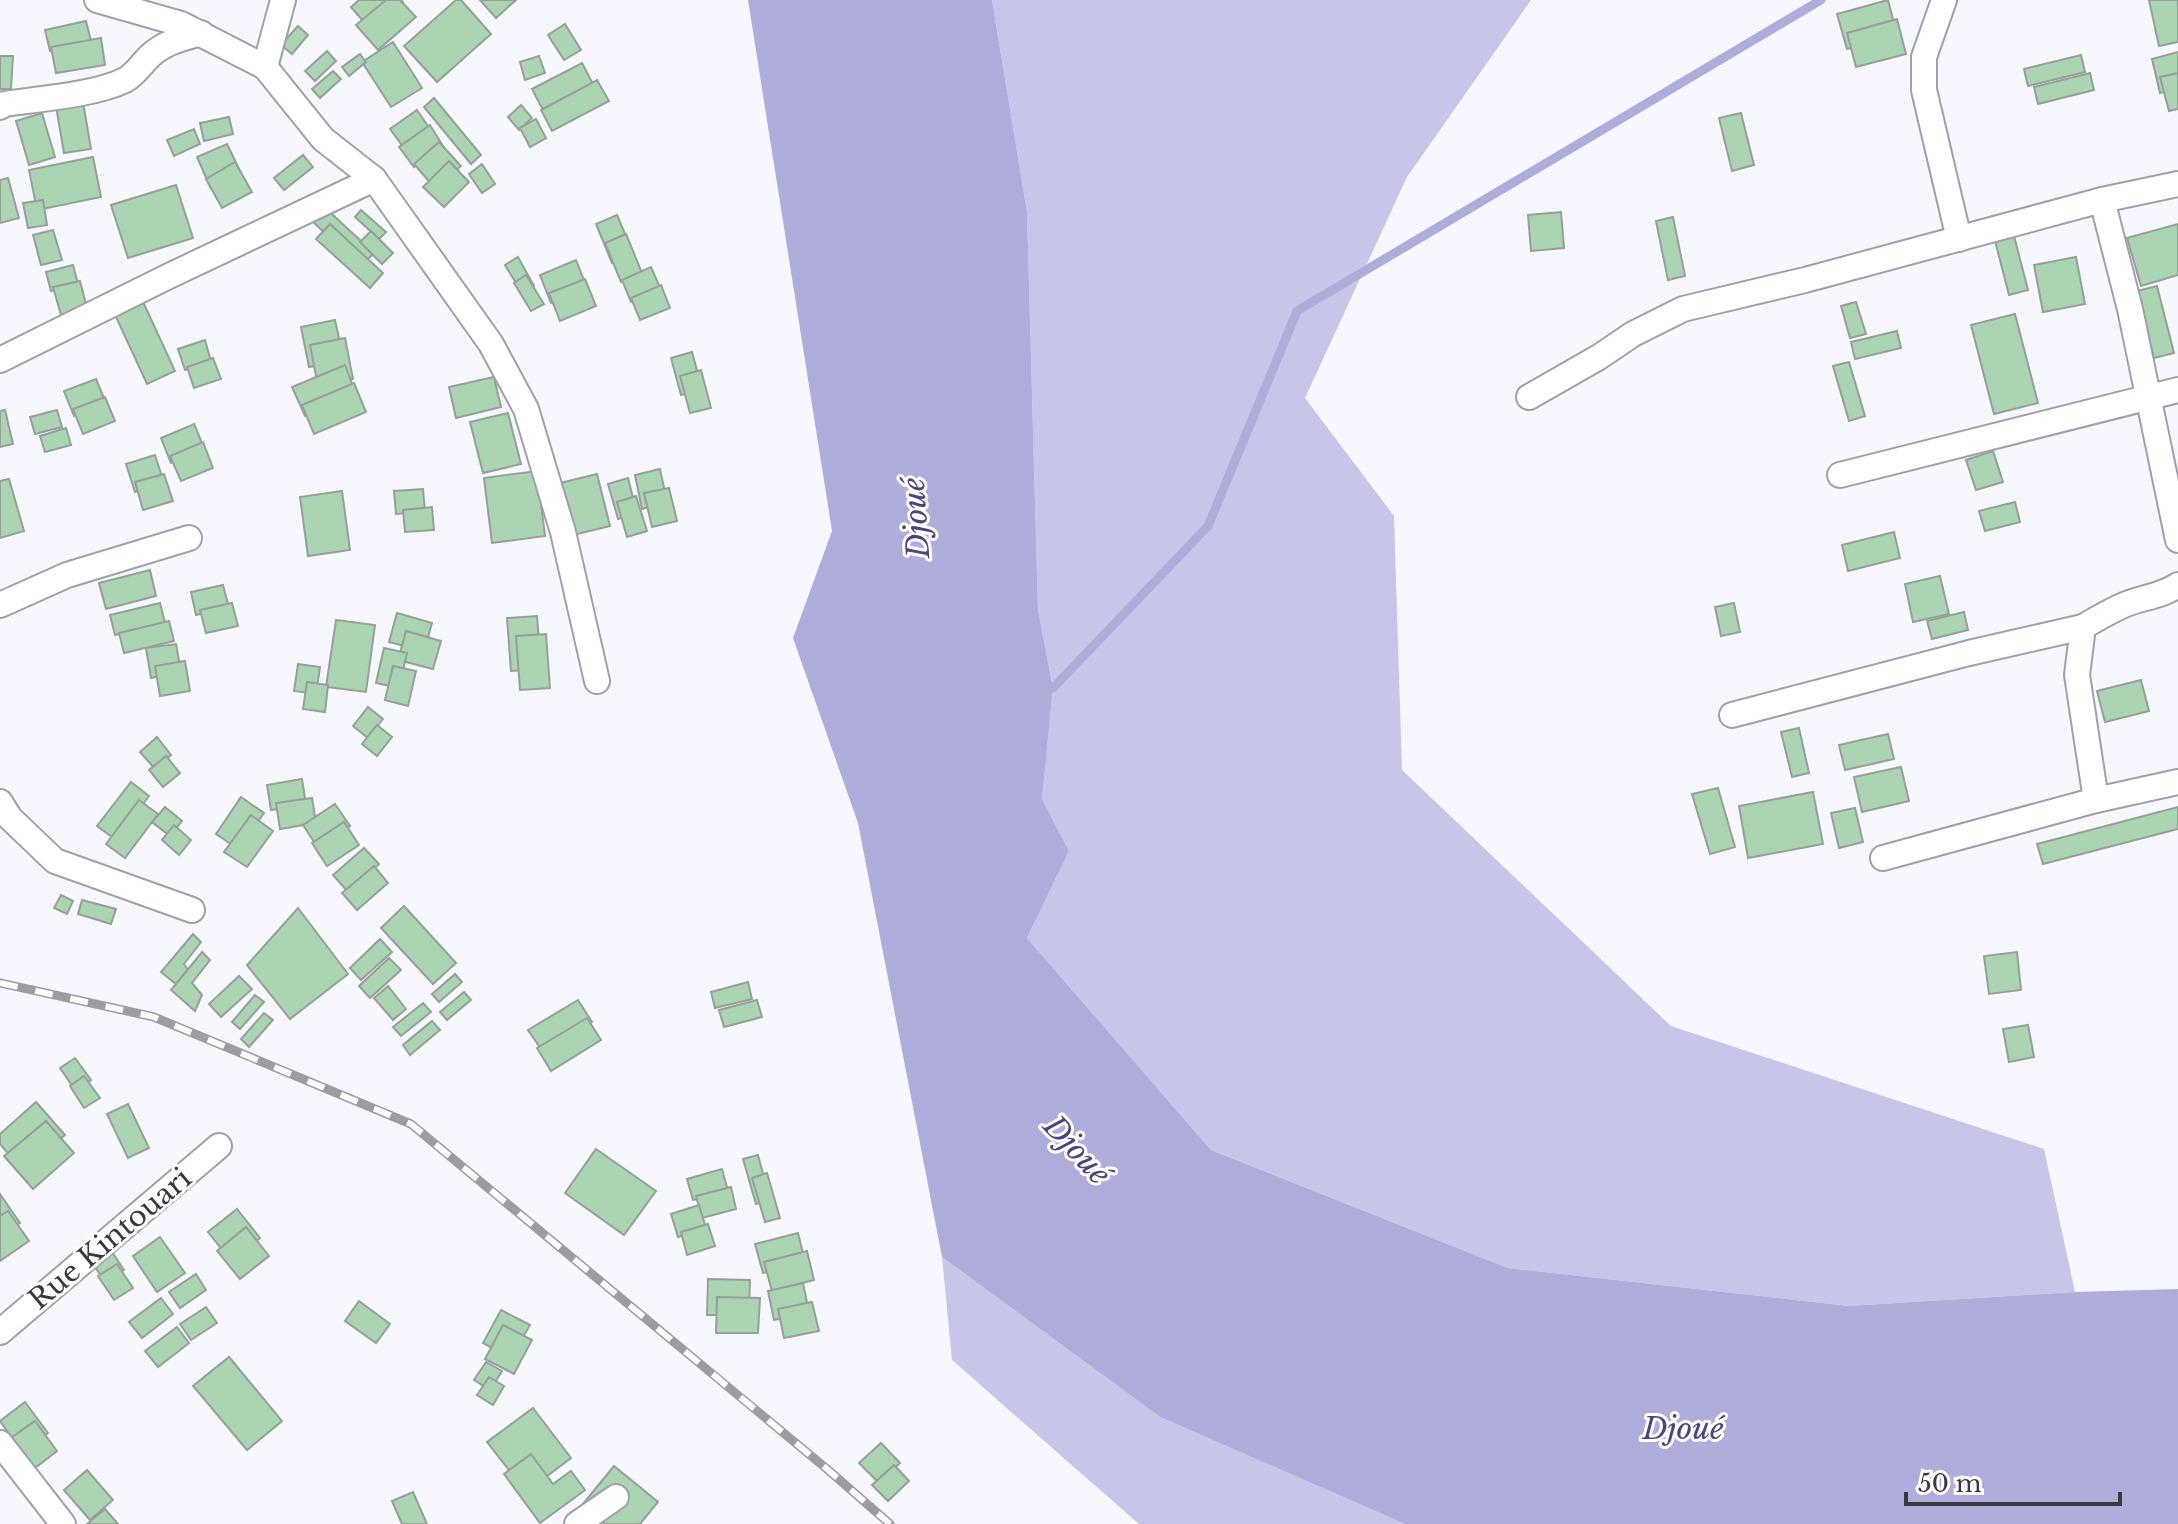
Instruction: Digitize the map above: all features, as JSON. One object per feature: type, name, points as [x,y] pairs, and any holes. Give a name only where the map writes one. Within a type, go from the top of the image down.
[{"type":"street","points":[[265,67],[283,0]]},
{"type":"street","points":[[1944,0],[1924,57],[1924,90],[1959,239]]},
{"type":"street","points":[[105,1],[181,24],[265,67],[323,139],[374,179],[491,344],[526,409],[563,532],[597,681]]},
{"type":"street","points":[[0,107],[121,82],[133,76],[154,52],[167,44],[201,33]]},
{"type":"street","points":[[0,360],[374,179]]},
{"type":"street","points":[[1529,397],[1633,334],[1683,309],[2102,200],[2178,184]]},
{"type":"street","points":[[2102,200],[2130,309],[2178,540]]},
{"type":"street","points":[[1840,475],[2178,390]]},
{"type":"street","points":[[0,605],[67,575],[189,538]]},
{"type":"street","points":[[1732,715],[1969,653],[2083,627],[2106,613],[2178,585]]},
{"type":"street","points":[[2083,627],[2077,675],[2096,800]]},
{"type":"street","points":[[1883,858],[2096,800],[2178,782]]},
{"type":"street","points":[[0,802],[10,818],[55,861],[192,910]]},
{"type":"street","name":"Rue Kintouari","points":[[0,1332],[219,1146]]},
{"type":"street","points":[[0,1443],[63,1524]]},
{"type":"street","points":[[577,1524],[616,1497]]},
{"type":"shaded area","points":[[992,0],[1531,0],[1407,177],[1305,398],[1394,516],[1402,770],[1671,1026],[2044,1149],[2075,1292],[1849,1306],[1508,1268],[1211,1150],[1027,938],[1069,851],[1042,799],[1053,688],[1038,610],[1027,212]]},
{"type":"shaded area","points":[[942,1257],[1160,1417],[1405,1524],[1139,1524],[952,1360]]},
{"type":"water","name":"Djoué","points":[[748,0],[992,0],[1027,212],[1038,610],[1053,688],[1042,799],[1069,851],[1027,938],[1211,1150],[1508,1268],[1849,1306],[2178,1289],[2178,1524],[1405,1524],[1160,1417],[942,1257],[858,823],[793,638],[832,531]]},
{"type":"building","points":[[359,0],[403,2],[370,29],[351,7]]},
{"type":"building","points":[[386,0],[400,0],[416,17],[378,50],[356,25]]},
{"type":"building","points":[[456,0],[461,0],[491,34],[437,82],[404,46]]},
{"type":"building","points":[[480,0],[516,0],[496,18]]},
{"type":"building","points":[[1888,0],[1897,35],[1847,49],[1837,14]]},
{"type":"building","points":[[2149,0],[2178,0],[2178,42],[2159,46]]},
{"type":"building","points":[[1897,19],[1906,54],[1856,67],[1847,33]]},
{"type":"building","points":[[86,21],[91,41],[50,51],[45,30]]},
{"type":"building","points":[[565,24],[581,50],[564,60],[548,35]]},
{"type":"building","points":[[298,26],[308,35],[292,54],[281,45]]},
{"type":"building","points":[[101,38],[105,65],[56,73],[51,47]]},
{"type":"building","points":[[393,42],[422,88],[391,107],[362,62]]},
{"type":"building","points":[[327,51],[336,61],[315,81],[305,71]]},
{"type":"building","points":[[2178,52],[2178,88],[2160,93],[2152,59]]},
{"type":"building","points":[[360,54],[366,62],[349,76],[342,67]]},
{"type":"building","points":[[2081,55],[2085,72],[2028,86],[2024,69]]},
{"type":"building","points":[[0,56],[13,56],[11,89],[0,89]]},
{"type":"building","points":[[539,56],[545,73],[525,80],[520,62]]},
{"type":"building","points":[[582,63],[594,86],[544,112],[532,89]]},
{"type":"building","points":[[333,71],[341,79],[320,98],[312,89]]},
{"type":"building","points":[[2090,73],[2094,90],[2038,104],[2034,87]]},
{"type":"building","points":[[2178,73],[2178,109],[2169,111],[2160,77]]},
{"type":"building","points":[[597,80],[609,101],[552,131],[541,110]]},
{"type":"building","points":[[434,98],[481,155],[471,164],[424,107]]},
{"type":"building","points":[[83,102],[91,149],[64,153],[56,106]]},
{"type":"building","points":[[521,105],[532,118],[519,130],[508,117]]},
{"type":"building","points":[[417,110],[430,129],[404,148],[390,129]]},
{"type":"building","points":[[42,113],[55,157],[29,165],[16,121]]},
{"type":"building","points":[[1741,113],[1754,165],[1732,171],[1719,118]]},
{"type":"building","points":[[229,117],[233,134],[204,141],[200,123]]},
{"type":"building","points":[[536,119],[546,138],[530,147],[520,128]]},
{"type":"building","points":[[430,125],[443,146],[414,167],[399,147]]},
{"type":"building","points":[[194,129],[200,144],[174,156],[167,140]]},
{"type":"building","points":[[439,142],[461,166],[435,188],[414,164]]},
{"type":"building","points":[[227,144],[242,175],[211,189],[197,157]]},
{"type":"building","points":[[303,155],[313,167],[284,190],[274,178]]},
{"type":"building","points":[[93,157],[101,197],[37,210],[29,170]]},
{"type":"building","points":[[449,161],[469,182],[444,207],[423,187]]},
{"type":"building","points":[[235,162],[252,192],[222,208],[206,179]]},
{"type":"building","points":[[482,164],[495,184],[482,193],[469,174]]},
{"type":"building","points":[[8,178],[19,218],[0,223],[0,180]]},
{"type":"building","points":[[176,185],[193,238],[128,258],[111,205]]},
{"type":"building","points":[[43,200],[47,225],[28,228],[23,203]]},
{"type":"building","points":[[321,204],[374,253],[360,267],[308,217]]},
{"type":"building","points":[[361,210],[386,232],[379,239],[355,217]]},
{"type":"building","points":[[1561,212],[1564,248],[1531,251],[1528,215]]},
{"type":"building","points":[[617,215],[634,255],[612,263],[596,224]]},
{"type":"building","points":[[1673,217],[1685,276],[1668,280],[1656,221]]},
{"type":"building","points":[[330,224],[383,273],[370,288],[316,239]]},
{"type":"building","points":[[2178,224],[2178,275],[2141,286],[2127,238]]},
{"type":"building","points":[[2012,228],[2028,290],[2009,295],[1993,233]]},
{"type":"building","points":[[53,230],[62,260],[41,265],[33,235]]},
{"type":"building","points":[[371,231],[393,253],[382,264],[360,242]]},
{"type":"building","points":[[626,234],[642,273],[621,282],[605,243]]},
{"type":"building","points":[[518,257],[534,286],[522,293],[505,265]]},
{"type":"building","points":[[2076,257],[2085,304],[2043,312],[2034,265]]},
{"type":"building","points":[[576,260],[587,288],[551,303],[540,275]]},
{"type":"building","points":[[73,265],[78,284],[51,291],[46,272]]},
{"type":"building","points":[[651,267],[661,290],[631,302],[622,280]]},
{"type":"building","points":[[526,275],[544,304],[531,311],[514,283]]},
{"type":"building","points":[[585,279],[596,306],[560,321],[549,293]]},
{"type":"building","points":[[80,281],[87,308],[61,315],[53,287]]},
{"type":"building","points":[[661,285],[670,308],[640,320],[631,298]]},
{"type":"building","points":[[2157,286],[2174,353],[2154,358],[2137,291]]},
{"type":"building","points":[[138,291],[175,371],[147,384],[110,304]]},
{"type":"building","points":[[1856,302],[1866,334],[1850,338],[1841,306]]},
{"type":"building","points":[[2015,314],[2038,403],[1994,414],[1971,325]]},
{"type":"building","points":[[335,320],[344,361],[309,367],[301,327]]},
{"type":"building","points":[[1897,331],[1901,348],[1855,359],[1851,342]]},
{"type":"building","points":[[345,338],[353,379],[318,386],[310,345]]},
{"type":"building","points":[[205,340],[211,361],[185,370],[178,349]]},
{"type":"building","points":[[692,352],[702,389],[681,395],[671,358]]},
{"type":"building","points":[[213,358],[221,379],[194,388],[187,367]]},
{"type":"building","points":[[1849,362],[1865,416],[1849,421],[1833,366]]},
{"type":"building","points":[[345,365],[356,394],[305,416],[292,387]]},
{"type":"building","points":[[701,370],[711,408],[690,413],[680,376]]},
{"type":"building","points":[[494,377],[501,407],[456,418],[449,387]]},
{"type":"building","points":[[96,379],[106,403],[74,416],[64,391]]},
{"type":"building","points":[[354,383],[366,412],[314,434],[302,405]]},
{"type":"building","points":[[105,397],[115,421],[83,434],[73,409]]},
{"type":"building","points":[[5,410],[13,444],[0,447],[0,411]]},
{"type":"building","points":[[57,410],[62,427],[35,434],[30,417]]},
{"type":"building","points":[[508,413],[521,464],[483,473],[470,422]]},
{"type":"building","points":[[194,424],[205,450],[171,463],[161,438]]},
{"type":"building","points":[[66,428],[71,445],[45,452],[40,436]]},
{"type":"building","points":[[203,442],[213,468],[181,481],[170,456]]},
{"type":"building","points":[[1993,451],[2003,482],[1976,490],[1966,460]]},
{"type":"building","points":[[155,455],[164,483],[135,492],[126,464]]},
{"type":"building","points":[[660,469],[667,502],[642,509],[635,475]]},
{"type":"building","points":[[537,471],[545,536],[492,543],[484,478]]},
{"type":"building","points":[[164,474],[173,501],[143,510],[135,482]]},
{"type":"building","points":[[597,474],[610,526],[573,535],[560,483]]},
{"type":"building","points":[[628,478],[637,513],[618,519],[608,484]]},
{"type":"building","points":[[9,479],[24,531],[0,538],[0,481]]},
{"type":"building","points":[[669,488],[677,521],[652,527],[644,493]]},
{"type":"building","points":[[423,489],[425,512],[396,514],[394,491]]},
{"type":"building","points":[[342,491],[350,550],[308,556],[300,497]]},
{"type":"building","points":[[636,496],[647,531],[627,537],[617,502]]},
{"type":"building","points":[[2015,502],[2020,522],[1985,531],[1979,511]]},
{"type":"building","points":[[432,507],[434,530],[405,532],[403,510]]},
{"type":"building","points":[[1894,532],[1900,558],[1848,571],[1842,545]]},
{"type":"building","points":[[150,570],[156,596],[106,609],[99,583]]},
{"type":"building","points":[[1940,576],[1949,614],[1913,622],[1905,584]]},
{"type":"building","points":[[223,585],[229,608],[196,615],[191,592]]},
{"type":"building","points":[[160,603],[165,623],[115,635],[110,615]]},
{"type":"building","points":[[232,603],[238,626],[206,633],[200,610]]},
{"type":"building","points":[[1734,603],[1740,632],[1721,636],[1715,607]]},
{"type":"building","points":[[1964,612],[1968,630],[1932,639],[1927,621]]},
{"type":"building","points":[[397,613],[432,623],[424,651],[389,642]]},
{"type":"building","points":[[537,616],[541,669],[511,671],[507,618]]},
{"type":"building","points":[[336,620],[375,625],[366,692],[326,687]]},
{"type":"building","points":[[169,621],[174,641],[124,653],[119,633]]},
{"type":"building","points":[[406,631],[441,641],[433,669],[398,660]]},
{"type":"building","points":[[546,634],[550,688],[520,690],[516,636]]},
{"type":"building","points":[[176,644],[181,672],[151,678],[146,648]]},
{"type":"building","points":[[384,648],[407,653],[399,688],[376,683]]},
{"type":"building","points":[[185,661],[190,691],[160,696],[155,666]]},
{"type":"building","points":[[298,664],[320,667],[316,694],[294,691]]},
{"type":"building","points":[[393,666],[416,671],[408,706],[385,700]]},
{"type":"building","points":[[2141,680],[2149,711],[2105,722],[2097,691]]},
{"type":"building","points":[[307,682],[328,685],[325,712],[303,709]]},
{"type":"building","points":[[368,707],[383,719],[368,738],[353,726]]},
{"type":"building","points":[[377,725],[392,737],[377,756],[362,744]]},
{"type":"building","points":[[1799,728],[1809,773],[1792,777],[1781,732]]},
{"type":"building","points":[[1888,734],[1894,759],[1845,770],[1839,745]]},
{"type":"building","points":[[157,737],[171,755],[155,769],[140,752]]},
{"type":"building","points":[[166,756],[180,773],[163,787],[149,770]]},
{"type":"building","points":[[1901,767],[1909,801],[1862,812],[1854,777]]},
{"type":"building","points":[[302,779],[306,805],[271,810],[267,785]]},
{"type":"building","points":[[131,782],[149,796],[116,840],[97,826]]},
{"type":"building","points":[[1718,788],[1735,847],[1710,854],[1692,794]]},
{"type":"building","points":[[1813,792],[1823,844],[1748,858],[1739,806]]},
{"type":"building","points":[[241,797],[264,813],[238,849],[216,834]]},
{"type":"building","points":[[312,798],[316,823],[280,829],[276,803]]},
{"type":"building","points":[[139,800],[158,814],[125,858],[106,844]]},
{"type":"building","points":[[335,804],[350,826],[318,848],[303,825]]},
{"type":"building","points":[[165,807],[182,821],[170,836],[152,822]]},
{"type":"building","points":[[2178,807],[2178,829],[2043,864],[2037,844]]},
{"type":"building","points":[[1855,808],[1863,842],[1839,848],[1831,813]]},
{"type":"building","points":[[251,815],[273,831],[247,867],[224,852]]},
{"type":"building","points":[[344,822],[359,845],[327,866],[312,843]]},
{"type":"building","points":[[174,825],[191,840],[179,855],[162,840]]},
{"type":"building","points":[[364,848],[379,864],[348,892],[333,875]]},
{"type":"building","points":[[374,866],[388,883],[357,910],[342,893]]},
{"type":"building","points":[[61,895],[73,901],[67,914],[54,908]]},
{"type":"building","points":[[82,900],[116,909],[111,924],[78,914]]},
{"type":"building","points":[[404,906],[456,963],[433,984],[381,928]]},
{"type":"building","points":[[298,908],[348,974],[290,1019],[247,965]]},
{"type":"building","points":[[193,934],[201,942],[184,964],[193,977],[186,992],[161,972]]},
{"type":"building","points":[[380,939],[392,952],[361,980],[350,968]]},
{"type":"building","points":[[202,952],[210,960],[192,983],[202,995],[195,1011],[171,990]]},
{"type":"building","points":[[2017,952],[2021,990],[1989,994],[1984,956]]},
{"type":"building","points":[[389,958],[401,970],[370,998],[359,986]]},
{"type":"building","points":[[455,974],[462,982],[439,1002],[432,994]]},
{"type":"building","points":[[239,976],[252,989],[221,1017],[209,1004]]},
{"type":"building","points":[[748,982],[752,999],[715,1008],[711,992]]},
{"type":"building","points":[[388,986],[406,1009],[393,1020],[374,998]]},
{"type":"building","points":[[464,992],[471,1000],[447,1020],[440,1012]]},
{"type":"building","points":[[255,995],[264,1002],[240,1029],[232,1022]]},
{"type":"building","points":[[578,1000],[592,1022],[543,1052],[528,1030]]},
{"type":"building","points":[[757,1000],[762,1017],[724,1027],[719,1010]]},
{"type":"building","points":[[423,1003],[431,1012],[401,1036],[393,1027]]},
{"type":"building","points":[[264,1013],[273,1020],[249,1047],[241,1039]]},
{"type":"building","points":[[587,1018],[601,1040],[551,1071],[537,1048]]},
{"type":"building","points":[[432,1021],[440,1030],[410,1055],[403,1045]]},
{"type":"building","points":[[2028,1025],[2034,1057],[2009,1062],[2003,1029]]},
{"type":"building","points":[[75,1058],[91,1080],[75,1090],[60,1068]]},
{"type":"building","points":[[84,1076],[100,1098],[84,1108],[70,1086]]},
{"type":"building","points":[[36,1102],[65,1135],[23,1171],[0,1144],[0,1134]]},
{"type":"building","points":[[128,1104],[149,1148],[128,1158],[107,1114]]},
{"type":"building","points":[[46,1121],[74,1153],[33,1189],[4,1156]]},
{"type":"building","points":[[596,1149],[656,1191],[624,1235],[565,1193]]},
{"type":"building","points":[[758,1155],[770,1200],[756,1204],[743,1159]]},
{"type":"building","points":[[722,1169],[728,1191],[693,1200],[687,1179]]},
{"type":"building","points":[[767,1173],[780,1218],[765,1222],[752,1178]]},
{"type":"building","points":[[731,1187],[736,1209],[702,1218],[696,1196]]},
{"type":"building","points":[[0,1194],[20,1223],[0,1236]]},
{"type":"building","points":[[699,1205],[706,1228],[678,1237],[671,1214]]},
{"type":"building","points":[[237,1209],[260,1238],[231,1261],[208,1232]]},
{"type":"building","points":[[8,1211],[29,1241],[0,1261],[0,1216]]},
{"type":"building","points":[[708,1224],[715,1246],[687,1255],[681,1232]]},
{"type":"building","points":[[246,1227],[269,1256],[240,1279],[217,1251]]},
{"type":"building","points":[[798,1233],[805,1262],[763,1273],[755,1244]]},
{"type":"building","points":[[160,1237],[185,1273],[157,1292],[133,1256]]},
{"type":"building","points":[[108,1246],[124,1270],[105,1282],[89,1258]]},
{"type":"building","points":[[807,1251],[814,1280],[772,1291],[764,1262]]},
{"type":"building","points":[[117,1264],[133,1288],[114,1300],[98,1276]]},
{"type":"building","points":[[196,1274],[206,1290],[180,1308],[169,1292]]},
{"type":"building","points":[[708,1279],[750,1280],[749,1315],[707,1315]]},
{"type":"building","points":[[803,1283],[809,1312],[774,1320],[768,1291]]},
{"type":"building","points":[[717,1297],[760,1298],[758,1333],[716,1333]]},
{"type":"building","points":[[161,1298],[173,1314],[142,1338],[129,1322]]},
{"type":"building","points":[[359,1301],[390,1324],[376,1343],[345,1321]]},
{"type":"building","points":[[812,1302],[819,1331],[784,1338],[778,1309]]},
{"type":"building","points":[[206,1307],[217,1323],[191,1340],[180,1324]]},
{"type":"building","points":[[501,1310],[530,1325],[511,1358],[483,1343]]},
{"type":"building","points":[[503,1325],[532,1340],[514,1374],[485,1359]]},
{"type":"building","points":[[177,1327],[189,1343],[158,1367],[145,1351]]},
{"type":"building","points":[[229,1357],[282,1421],[247,1450],[193,1386]]},
{"type":"building","points":[[486,1362],[502,1371],[490,1390],[474,1380]]},
{"type":"building","points":[[489,1377],[504,1386],[493,1405],[477,1395]]},
{"type":"building","points":[[25,1402],[48,1433],[22,1453],[0,1421]]},
{"type":"building","points":[[533,1408],[571,1458],[526,1492],[487,1442]]},
{"type":"building","points":[[35,1421],[57,1451],[31,1471],[8,1440]]},
{"type":"building","points":[[881,1443],[900,1463],[879,1483],[859,1463]]},
{"type":"building","points":[[531,1454],[553,1484],[571,1471],[585,1490],[540,1523],[504,1474]]},
{"type":"building","points":[[894,1465],[909,1481],[888,1501],[872,1485]]},
{"type":"building","points":[[614,1466],[658,1502],[640,1524],[605,1524],[582,1505]]},
{"type":"building","points":[[87,1470],[113,1500],[90,1520],[64,1490]]},
{"type":"building","points":[[413,1492],[427,1524],[402,1524],[392,1501]]},
{"type":"building","points":[[105,1509],[118,1524],[87,1524]]},
{"type":"waterway","points":[[1043,689],[1053,688],[1208,526],[1297,311],[1821,0]]},
{"type":"railway","points":[[0,983],[154,1017],[411,1124],[890,1524]]}]
